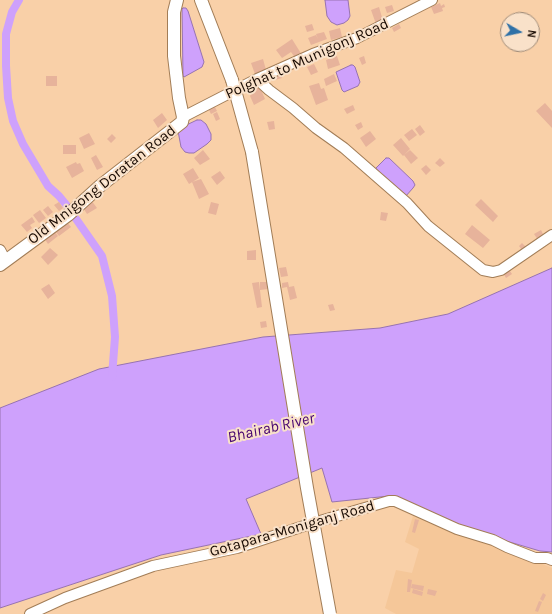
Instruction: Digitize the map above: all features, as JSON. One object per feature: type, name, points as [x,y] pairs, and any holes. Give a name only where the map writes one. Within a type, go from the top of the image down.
[{"type":"main road","name":"Old Mnigong Doratan Road","points":[[2,259],[68,214],[100,186],[182,122],[183,117],[174,56],[174,12],[177,0]]},
{"type":"main road","points":[[201,0],[232,80],[252,152],[307,488],[330,614]]},
{"type":"street","name":"Polghat to Munigonj Road","points":[[183,117],[258,79],[313,54],[357,38],[432,0]]},
{"type":"street","points":[[258,79],[269,90],[367,168],[407,203],[428,226],[483,270],[493,272],[501,270],[552,235]]},
{"type":"street","name":"Gotapara-Moniganj Road","points":[[30,614],[65,598],[153,566],[237,548],[313,523],[389,501],[394,501],[457,529],[494,540],[535,558],[547,558],[552,560]]},
{"type":"shaded area","points":[[413,516],[475,536],[552,568],[552,614],[396,614],[385,608],[396,570],[412,573],[419,549],[405,542]]},
{"type":"water","points":[[325,0],[348,0],[350,16],[348,20],[337,25],[331,22],[327,16]]},
{"type":"water","points":[[186,8],[188,11],[204,62],[202,67],[184,77],[182,9]]},
{"type":"water","points":[[351,65],[355,67],[360,82],[358,86],[344,92],[336,72]]},
{"type":"water","points":[[197,120],[201,120],[206,124],[211,134],[211,140],[194,153],[185,152],[181,147],[178,131],[180,128]]},
{"type":"water","points":[[386,158],[389,158],[413,181],[415,185],[405,197],[375,171]]},
{"type":"water","name":"Bhairab River","points":[[552,268],[552,552],[540,551],[442,522],[389,496],[332,502],[322,468],[246,499],[261,534],[161,555],[0,608],[0,408],[99,369],[263,337],[380,328],[448,314]]},
{"type":"building","points":[[440,3],[441,6],[444,4],[445,7],[442,8],[443,11],[434,14],[431,7]]},
{"type":"building","points":[[392,5],[394,11],[387,13],[385,7]]},
{"type":"building","points":[[379,7],[383,21],[376,24],[371,10]]},
{"type":"building","points":[[312,24],[314,30],[307,32],[305,26]]},
{"type":"building","points":[[399,24],[401,28],[394,32],[392,28]]},
{"type":"building","points":[[340,28],[342,37],[331,40],[329,31]]},
{"type":"building","points":[[324,32],[327,39],[311,45],[308,38],[316,35],[318,39],[316,34]]},
{"type":"building","points":[[292,39],[302,55],[296,59],[291,52],[282,58],[276,50]]},
{"type":"building","points":[[337,56],[340,65],[328,69],[326,60]]},
{"type":"building","points":[[364,56],[366,63],[362,65],[359,58]]},
{"type":"building","points":[[263,59],[266,70],[255,74],[251,63]]},
{"type":"building","points":[[314,64],[318,72],[311,75],[307,67]]},
{"type":"building","points":[[281,74],[282,78],[275,80],[273,77]]},
{"type":"building","points":[[334,74],[337,81],[326,86],[324,79]]},
{"type":"building","points":[[46,76],[57,76],[57,86],[46,86]]},
{"type":"building","points":[[258,83],[265,99],[254,105],[250,96],[253,91],[251,86]]},
{"type":"building","points":[[319,83],[321,89],[324,88],[328,100],[316,105],[309,86]]},
{"type":"building","points":[[545,103],[552,111],[552,128],[536,111]]},
{"type":"building","points":[[214,105],[217,111],[211,114],[208,108]]},
{"type":"building","points":[[353,105],[355,110],[347,114],[344,109]]},
{"type":"building","points":[[217,112],[220,119],[216,121],[213,114]]},
{"type":"building","points":[[162,113],[167,120],[158,128],[153,120]]},
{"type":"building","points":[[274,121],[275,129],[269,130],[267,122]]},
{"type":"building","points":[[361,122],[363,127],[358,130],[355,125]]},
{"type":"building","points":[[420,125],[425,132],[420,136],[415,129]]},
{"type":"building","points":[[412,129],[417,135],[409,141],[404,135]]},
{"type":"building","points":[[370,131],[376,139],[366,147],[360,138]]},
{"type":"building","points":[[89,133],[95,144],[84,149],[79,138]]},
{"type":"building","points":[[112,134],[116,138],[111,143],[107,139]]},
{"type":"building","points":[[401,138],[410,149],[403,156],[393,145]]},
{"type":"building","points":[[63,145],[76,145],[76,154],[63,154]]},
{"type":"building","points":[[203,150],[210,159],[200,165],[194,158]]},
{"type":"building","points":[[410,150],[418,158],[411,164],[404,155]]},
{"type":"building","points":[[96,155],[103,167],[97,170],[91,158]]},
{"type":"building","points":[[440,158],[445,163],[440,167],[435,163]]},
{"type":"building","points":[[76,162],[77,164],[80,163],[84,171],[72,178],[66,167]]},
{"type":"building","points":[[426,165],[431,170],[426,175],[421,169]]},
{"type":"building","points":[[193,168],[199,178],[189,184],[183,174]]},
{"type":"building","points":[[220,171],[225,178],[217,185],[211,177]]},
{"type":"building","points":[[201,179],[209,194],[199,199],[192,182]]},
{"type":"building","points":[[481,199],[498,216],[493,222],[475,205]]},
{"type":"building","points":[[91,200],[97,208],[87,214],[82,206]]},
{"type":"building","points":[[59,202],[63,208],[59,211],[54,205]]},
{"type":"building","points":[[211,202],[219,204],[216,215],[208,213]]},
{"type":"building","points":[[48,206],[53,212],[48,216],[43,210]]},
{"type":"building","points":[[40,210],[46,218],[39,223],[33,215]]},
{"type":"building","points":[[381,212],[388,213],[386,221],[380,220]]},
{"type":"building","points":[[32,217],[35,222],[30,225],[32,228],[27,232],[21,225]]},
{"type":"building","points":[[67,222],[71,227],[59,236],[55,231]]},
{"type":"building","points":[[472,225],[490,240],[483,248],[465,234]]},
{"type":"building","points":[[541,230],[544,236],[538,240],[534,234]]},
{"type":"building","points":[[54,231],[58,236],[48,244],[44,238]]},
{"type":"building","points":[[522,243],[526,247],[522,250],[519,246]]},
{"type":"building","points":[[50,248],[58,255],[48,265],[41,257]]},
{"type":"building","points":[[256,250],[256,260],[247,260],[247,251]]},
{"type":"building","points":[[286,267],[288,276],[281,277],[279,268]]},
{"type":"building","points":[[508,268],[512,274],[506,278],[502,271]]},
{"type":"building","points":[[259,282],[262,307],[257,308],[252,283]]},
{"type":"building","points":[[260,282],[267,282],[268,289],[260,290]]},
{"type":"building","points":[[288,282],[289,287],[294,286],[297,298],[290,300],[287,287],[282,288],[282,283]]},
{"type":"building","points":[[49,284],[55,293],[48,299],[41,289]]},
{"type":"building","points":[[333,304],[335,310],[330,311],[328,305]]},
{"type":"building","points":[[266,321],[267,327],[261,328],[260,322]]},
{"type":"building","points":[[415,519],[419,520],[415,533],[412,532]]},
{"type":"building","points":[[408,579],[412,580],[410,592],[407,592]]},
{"type":"building","points":[[412,584],[424,586],[423,591],[411,588]]},
{"type":"building","points":[[413,589],[423,592],[422,596],[412,593]]},
{"type":"building","points":[[428,589],[437,591],[435,596],[427,594]]},
{"type":"building","points":[[543,593],[546,595],[543,601],[540,599]]},
{"type":"building","points":[[539,601],[542,602],[538,612],[535,611]]},
{"type":"waterway","points":[[19,0],[12,12],[6,34],[8,98],[13,121],[23,144],[48,186],[68,207]]},
{"type":"waterway","points":[[74,216],[102,256],[112,296],[115,337],[112,377]]}]
